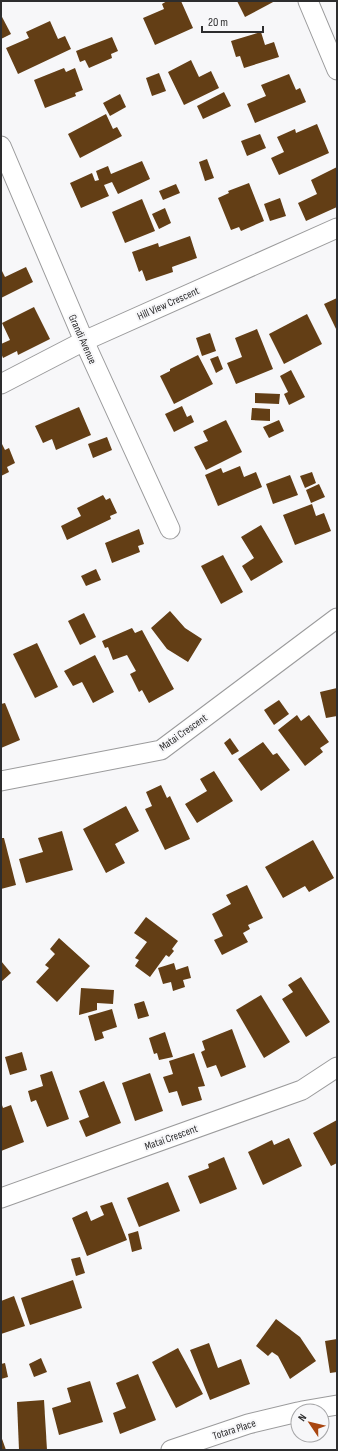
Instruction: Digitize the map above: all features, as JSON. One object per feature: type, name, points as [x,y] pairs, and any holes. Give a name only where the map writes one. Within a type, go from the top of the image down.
[{"type":"street","points":[[308,1],[337,70]]},
{"type":"street","name":"Grandi Avenue","points":[[1,146],[84,341],[170,529]]},
{"type":"street","name":"Hill View Crescent","points":[[1,384],[84,341],[337,228]]},
{"type":"street","name":"Matai Crescent","points":[[1,781],[161,750],[337,618]]},
{"type":"street","name":"Matai Crescent","points":[[1,1198],[302,1090],[337,1067]]},
{"type":"street","name":"Totara Place","points":[[171,1450],[248,1424],[290,1414]]},
{"type":"building","points":[[167,1],[181,1],[193,28],[155,45],[143,18],[164,9],[162,4]]},
{"type":"building","points":[[237,1],[275,1],[245,17]]},
{"type":"building","points":[[1,15],[11,34],[1,39]]},
{"type":"building","points":[[50,21],[58,39],[65,36],[71,49],[18,74],[6,48],[29,38],[26,32]]},
{"type":"building","points":[[261,32],[265,45],[274,42],[279,57],[244,68],[240,56],[236,57],[231,41]]},
{"type":"building","points":[[112,37],[118,51],[111,54],[112,58],[89,68],[85,60],[80,62],[76,51]]},
{"type":"building","points":[[191,60],[199,77],[211,71],[219,88],[184,105],[168,72]]},
{"type":"building","points":[[64,68],[66,72],[75,68],[83,90],[75,93],[76,96],[45,108],[34,80]]},
{"type":"building","points":[[159,73],[166,91],[152,96],[146,78]]},
{"type":"building","points":[[289,74],[296,90],[300,88],[306,102],[255,123],[247,104],[266,96],[261,85]]},
{"type":"building","points":[[224,92],[231,106],[203,119],[197,106]]},
{"type":"building","points":[[120,94],[126,107],[110,116],[103,103]]},
{"type":"building","points":[[106,114],[113,129],[117,127],[122,136],[80,158],[68,134]]},
{"type":"building","points":[[317,124],[329,153],[279,175],[271,158],[284,152],[277,137],[295,129],[296,133]]},
{"type":"building","points":[[260,134],[266,148],[247,156],[241,141]]},
{"type":"building","points":[[207,159],[214,178],[205,181],[199,162]]},
{"type":"building","points":[[142,161],[150,179],[118,194],[112,182],[104,185],[109,196],[81,208],[70,183],[92,173],[95,181],[99,180],[96,171],[108,166],[111,174]]},
{"type":"building","points":[[337,167],[337,207],[306,221],[298,203],[317,194],[311,180]]},
{"type":"building","points":[[249,183],[264,221],[241,231],[239,227],[231,230],[218,198],[229,193],[228,191]]},
{"type":"building","points":[[176,184],[180,193],[163,200],[159,191]]},
{"type":"building","points":[[280,198],[286,216],[270,221],[264,204]]},
{"type":"building","points":[[142,199],[155,231],[125,243],[112,212]]},
{"type":"building","points":[[165,208],[171,223],[159,229],[152,214]]},
{"type":"building","points":[[190,236],[197,258],[172,267],[173,272],[146,281],[142,270],[139,272],[132,252],[158,243],[159,247]]},
{"type":"building","points":[[26,267],[33,282],[1,298],[1,269],[5,277]]},
{"type":"building","points":[[337,298],[337,331],[324,304]]},
{"type":"building","points":[[34,307],[50,339],[18,355],[17,351],[3,358],[1,353],[1,344],[10,340],[2,323]]},
{"type":"building","points":[[307,314],[322,344],[284,364],[269,334]]},
{"type":"building","points":[[257,329],[273,369],[236,384],[227,363],[242,357],[235,338]]},
{"type":"building","points":[[210,333],[216,351],[202,356],[196,338]]},
{"type":"building","points":[[198,355],[213,384],[174,404],[160,376],[170,371],[170,369]]},
{"type":"building","points":[[218,356],[223,369],[216,373],[210,359]]},
{"type":"building","points":[[291,370],[305,397],[289,405],[284,394],[288,392],[280,376]]},
{"type":"building","points":[[255,393],[280,394],[279,404],[255,403]]},
{"type":"building","points":[[182,406],[187,417],[191,415],[194,422],[174,432],[165,414]]},
{"type":"building","points":[[79,407],[91,435],[56,450],[52,439],[43,443],[35,426]]},
{"type":"building","points":[[252,408],[270,409],[270,421],[251,420]]},
{"type":"building","points":[[226,420],[242,452],[206,470],[194,447],[208,441],[203,431]]},
{"type":"building","points":[[279,420],[284,431],[269,438],[263,427]]},
{"type":"building","points":[[107,437],[112,450],[93,458],[88,444]]},
{"type":"building","points":[[1,442],[5,450],[9,448],[15,463],[7,467],[9,472],[1,476]]},
{"type":"building","points":[[240,466],[244,477],[256,472],[262,487],[218,506],[205,475],[221,468],[223,473]]},
{"type":"building","points":[[312,472],[316,483],[305,488],[300,476]]},
{"type":"building","points":[[290,475],[298,495],[273,504],[266,484]]},
{"type":"building","points":[[319,484],[325,497],[311,503],[306,490]]},
{"type":"building","points":[[103,495],[106,500],[110,498],[117,513],[110,516],[111,519],[67,540],[61,526],[81,516],[77,508]]},
{"type":"building","points":[[312,504],[316,516],[324,513],[331,531],[295,545],[283,515]]},
{"type":"building","points":[[261,525],[283,562],[251,581],[242,566],[254,558],[241,537]]},
{"type":"building","points":[[139,529],[144,544],[138,546],[140,552],[112,563],[105,543]]},
{"type":"building","points":[[223,555],[243,592],[221,604],[201,566]]},
{"type":"building","points":[[96,569],[101,580],[86,586],[81,576]]},
{"type":"building","points":[[170,611],[185,628],[202,639],[188,662],[167,649],[151,628]]},
{"type":"building","points":[[84,613],[96,637],[80,645],[68,621]]},
{"type":"building","points":[[132,628],[135,633],[142,630],[174,689],[149,703],[142,690],[139,692],[130,674],[136,671],[127,655],[113,660],[108,647],[105,648],[102,641]]},
{"type":"building","points":[[37,643],[58,687],[35,698],[13,654]]},
{"type":"building","points":[[95,655],[114,692],[93,703],[82,682],[73,686],[64,671]]},
{"type":"building","points":[[337,688],[337,716],[326,718],[320,692]]},
{"type":"building","points":[[279,700],[289,714],[274,725],[264,710]]},
{"type":"building","points":[[5,703],[20,740],[1,748],[1,704]]},
{"type":"building","points":[[297,715],[301,721],[309,715],[329,742],[320,748],[323,752],[305,766],[278,730]]},
{"type":"building","points":[[230,738],[239,751],[232,755],[224,743]]},
{"type":"building","points":[[263,742],[273,755],[277,753],[290,770],[261,791],[238,759]]},
{"type":"building","points":[[214,771],[233,801],[197,823],[185,804],[207,791],[200,779]]},
{"type":"building","points":[[161,785],[167,798],[170,796],[190,839],[165,850],[145,809],[152,806],[146,792]]},
{"type":"building","points":[[126,806],[139,831],[115,844],[125,863],[106,873],[83,829]]},
{"type":"building","points":[[62,831],[73,870],[26,883],[19,859],[43,852],[38,838]]},
{"type":"building","points":[[1,838],[4,838],[16,885],[1,889]]},
{"type":"building","points":[[313,840],[334,878],[309,892],[305,886],[283,898],[265,867]]},
{"type":"building","points":[[247,885],[263,918],[248,925],[250,929],[243,933],[248,942],[222,955],[214,940],[223,936],[212,914],[231,904],[226,895]]},
{"type":"building","points":[[146,917],[178,941],[172,949],[174,951],[169,957],[166,955],[150,977],[135,966],[139,960],[135,958],[147,942],[134,933]]},
{"type":"building","points":[[59,938],[90,966],[57,1002],[36,982],[49,968],[45,965],[55,954],[50,949]]},
{"type":"building","points":[[1,961],[11,973],[1,982]]},
{"type":"building","points":[[174,963],[176,970],[188,966],[191,978],[183,980],[185,987],[173,991],[171,982],[163,984],[158,968]]},
{"type":"building","points":[[301,977],[330,1022],[306,1037],[282,999],[293,992],[288,985]]},
{"type":"building","points":[[81,988],[114,990],[113,1004],[97,1003],[97,1010],[79,1015]]},
{"type":"building","points":[[261,995],[290,1042],[264,1058],[236,1010]]},
{"type":"building","points":[[144,1001],[149,1016],[138,1019],[134,1004]]},
{"type":"building","points":[[112,1009],[117,1027],[102,1032],[104,1038],[95,1041],[88,1016]]},
{"type":"building","points":[[232,1029],[246,1067],[221,1077],[216,1065],[207,1068],[201,1052],[205,1050],[202,1041]]},
{"type":"building","points":[[165,1032],[173,1057],[159,1060],[157,1053],[154,1054],[149,1038]]},
{"type":"building","points":[[22,1052],[27,1070],[10,1075],[5,1057]]},
{"type":"building","points":[[194,1053],[205,1086],[198,1087],[202,1100],[182,1106],[177,1091],[169,1093],[163,1077],[173,1074],[169,1061]]},
{"type":"building","points":[[52,1071],[69,1119],[47,1127],[36,1100],[31,1102],[28,1091],[43,1086],[40,1075]]},
{"type":"building","points":[[150,1073],[163,1111],[135,1121],[122,1083]]},
{"type":"building","points":[[104,1081],[121,1123],[86,1137],[79,1121],[89,1117],[79,1091]]},
{"type":"building","points":[[1,1102],[3,1108],[11,1105],[24,1142],[1,1151]]},
{"type":"building","points":[[337,1120],[337,1163],[331,1166],[313,1133]]},
{"type":"building","points":[[289,1138],[302,1166],[263,1185],[248,1152],[272,1140],[274,1145]]},
{"type":"building","points":[[224,1157],[237,1189],[200,1204],[188,1176],[209,1168],[208,1164]]},
{"type":"building","points":[[168,1182],[180,1211],[139,1227],[127,1198]]},
{"type":"building","points":[[112,1202],[127,1240],[87,1256],[72,1218],[87,1211],[91,1221],[104,1215],[100,1206]]},
{"type":"building","points":[[138,1231],[142,1249],[132,1252],[128,1234]]},
{"type":"building","points":[[80,1257],[85,1273],[76,1276],[71,1259]]},
{"type":"building","points":[[73,1280],[82,1308],[30,1325],[21,1298]]},
{"type":"building","points":[[14,1296],[25,1326],[1,1334],[1,1301]]},
{"type":"building","points":[[276,1319],[300,1337],[316,1361],[290,1379],[278,1356],[272,1352],[268,1356],[256,1346]]},
{"type":"building","points":[[337,1339],[337,1372],[330,1373],[325,1341]]},
{"type":"building","points":[[209,1343],[218,1368],[241,1359],[250,1384],[210,1400],[190,1350]]},
{"type":"building","points":[[178,1348],[203,1394],[176,1408],[152,1362]]},
{"type":"building","points":[[41,1358],[47,1372],[34,1377],[29,1364]]},
{"type":"building","points":[[5,1363],[8,1377],[1,1379],[1,1364]]},
{"type":"building","points":[[138,1374],[156,1420],[120,1434],[113,1413],[126,1408],[116,1383]]},
{"type":"building","points":[[90,1381],[103,1422],[59,1435],[52,1408],[71,1402],[67,1388]]},
{"type":"building","points":[[44,1400],[47,1450],[19,1450],[17,1402]]},
{"type":"building","points":[[1,1436],[6,1450],[1,1450]]}]
